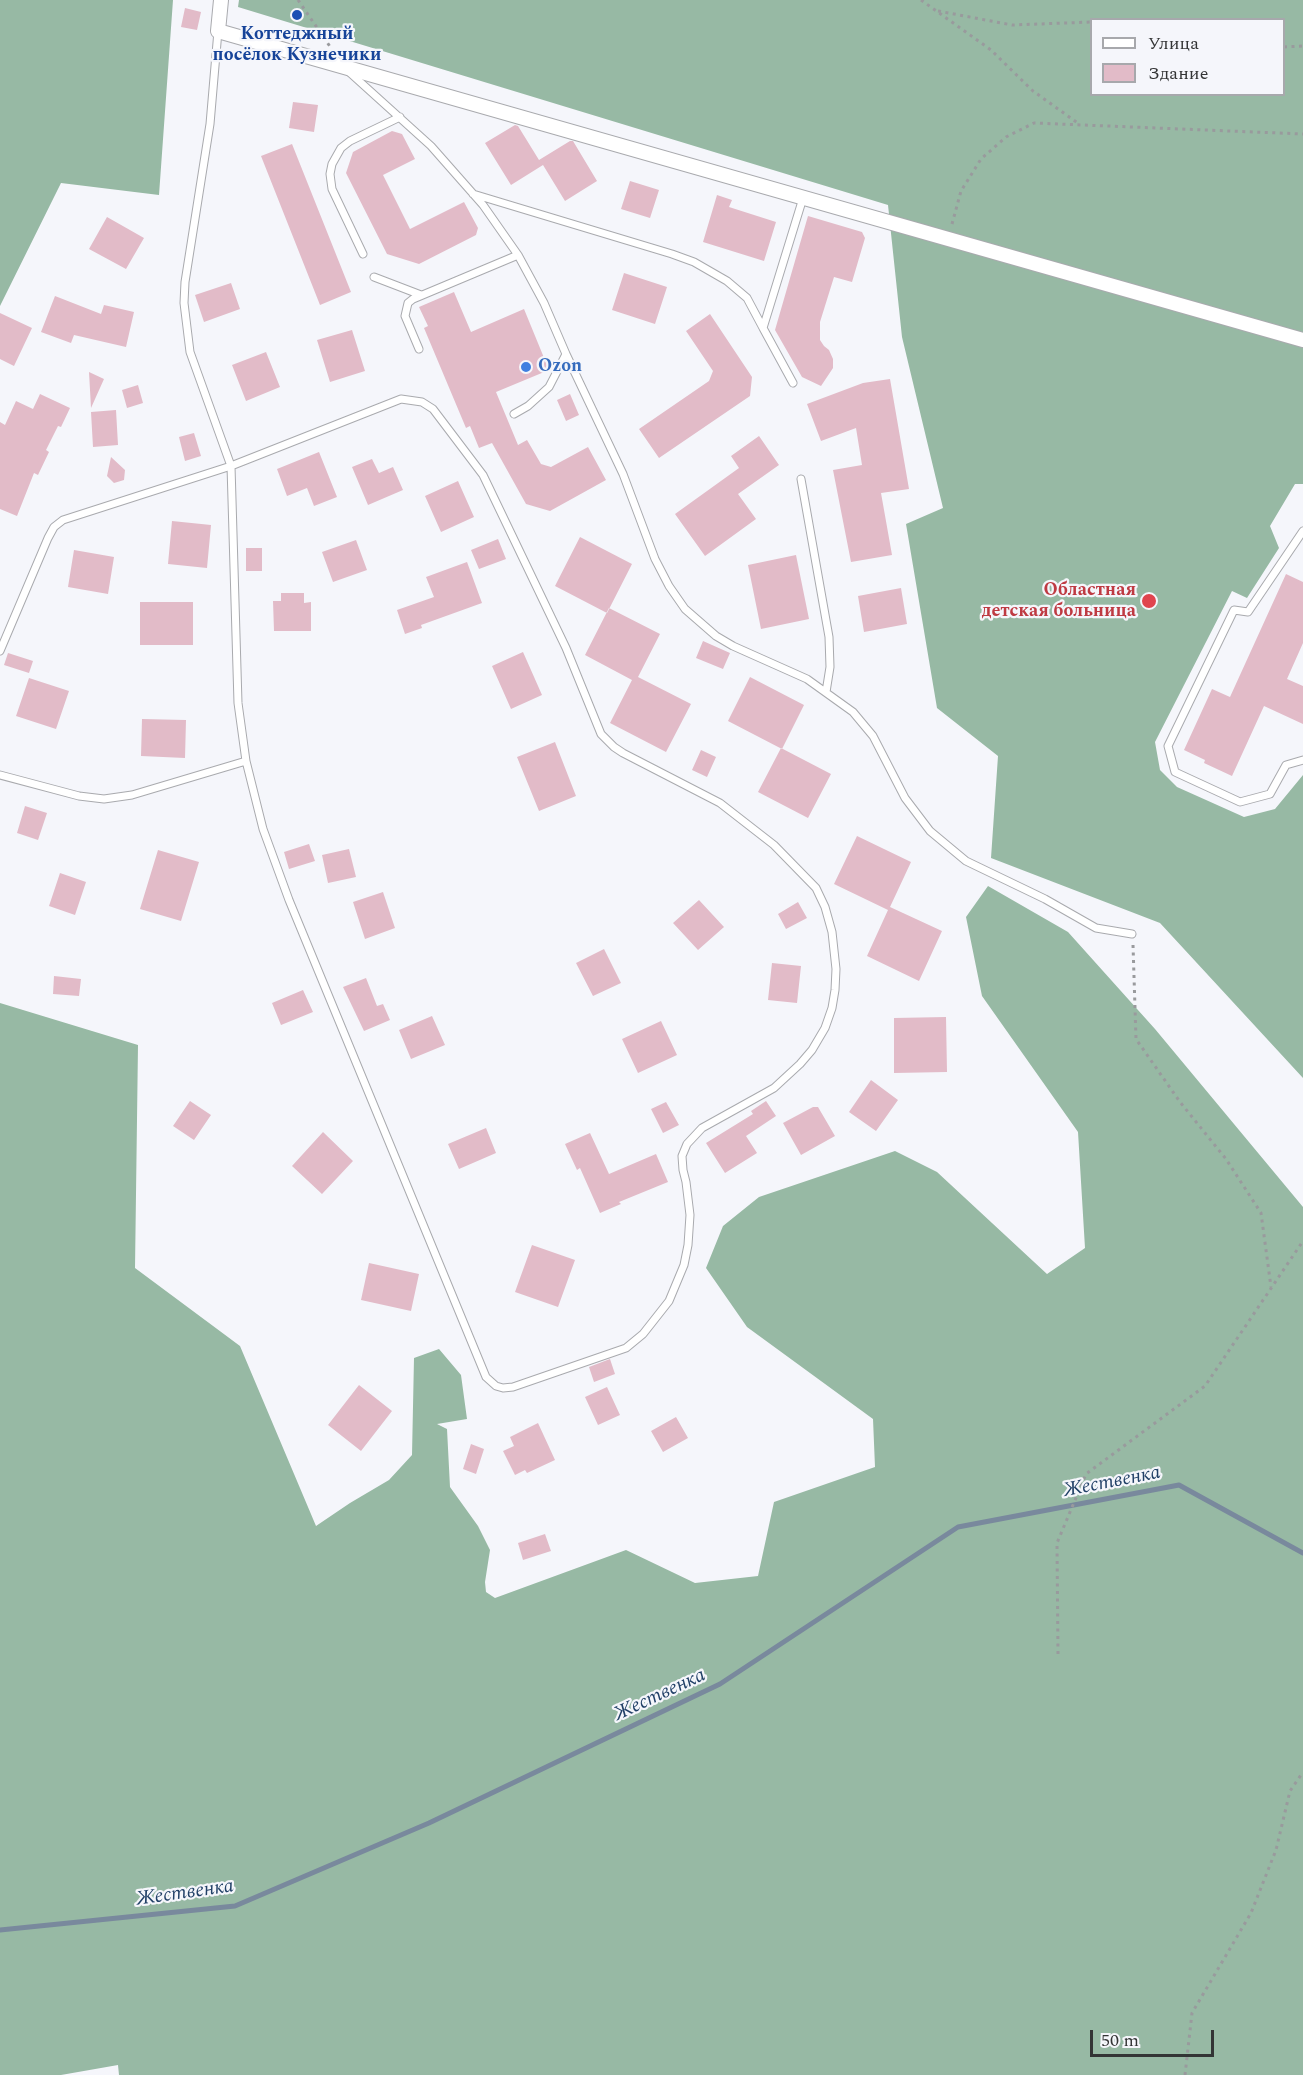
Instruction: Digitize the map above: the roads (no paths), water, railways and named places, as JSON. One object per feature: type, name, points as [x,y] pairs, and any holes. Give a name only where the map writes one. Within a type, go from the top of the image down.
[{"type":"street","points":[[221,0],[218,31],[1303,340]]},
{"type":"lane","points":[[0,651],[48,538],[54,527],[63,519],[231,466],[401,399],[422,402],[433,409],[483,475],[566,648],[596,723],[607,741],[637,761],[713,799],[751,826],[798,868],[816,888],[825,907],[832,932],[836,969],[832,1008],[825,1028],[812,1050],[786,1078],[759,1097],[702,1128],[687,1144],[682,1156],[690,1215],[684,1265],[673,1292],[657,1318],[626,1348],[513,1387],[496,1386],[486,1377],[263,829],[246,761],[238,703],[231,466],[190,352],[184,303],[185,282],[210,124],[218,31]]},
{"type":"lane","points":[[345,68],[438,154],[498,225],[518,255],[544,303],[618,464],[655,559],[669,586],[685,609],[710,631],[733,646],[783,667],[826,692],[853,712],[873,736],[905,798],[930,831],[966,861],[1045,899],[1096,928],[1132,934]]},
{"type":"lane","points":[[363,254],[332,189],[330,174],[332,165],[341,148],[350,141],[400,117]]},
{"type":"lane","points":[[473,194],[672,254],[694,262],[727,281],[747,298],[793,383]]},
{"type":"lane","points":[[763,328],[803,198]]},
{"type":"lane","points":[[419,349],[405,316],[405,309],[412,299],[518,255]]},
{"type":"lane","points":[[374,277],[421,295]]},
{"type":"lane","points":[[514,414],[538,398],[549,387],[566,354]]},
{"type":"lane","points":[[801,479],[830,637],[830,667],[826,692]]},
{"type":"lane","points":[[1303,531],[1248,612],[1234,610],[1168,746],[1175,772],[1240,802],[1270,794],[1286,765],[1303,760]]},
{"type":"lane","points":[[0,775],[78,796],[104,799],[132,795],[246,761]]},
{"type":"waterway","name":"Жественка","points":[[0,1930],[235,1906],[429,1823],[720,1684],[958,1527],[1179,1485],[1303,1553]]},
{"type":"place","name":"Коттеджный посёлок Кузнечики","points":[[297,15]]},
{"type":"place","name":"Ozon","points":[[526,367]]},
{"type":"place","name":"Областная детская больница","points":[[1149,601]]}]
